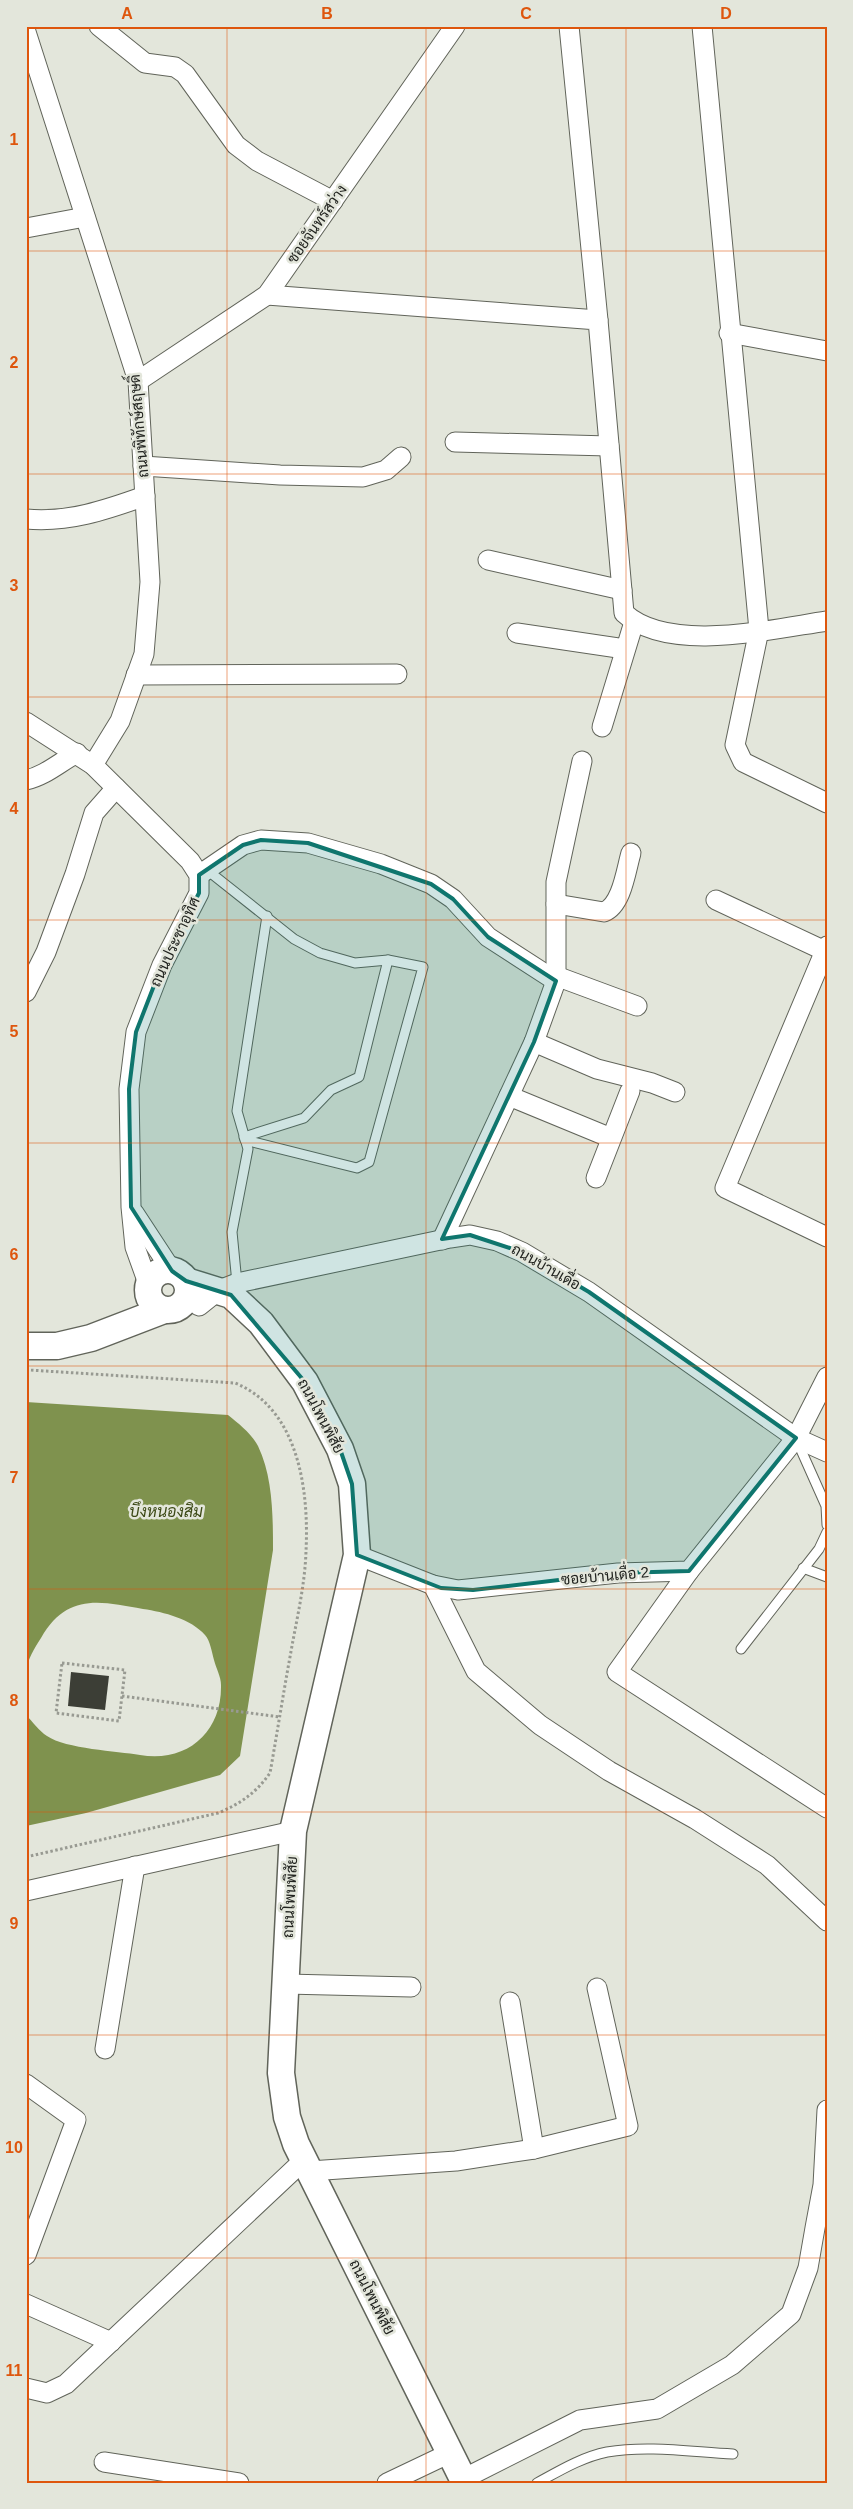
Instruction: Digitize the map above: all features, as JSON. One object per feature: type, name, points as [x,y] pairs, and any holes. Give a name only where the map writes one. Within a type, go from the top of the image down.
[{"type":"street","points":[[99,26],[145,63],[175,67],[185,74],[236,145],[257,161],[333,201]]},
{"type":"street","name":"ซอยจันทร์สว่าง","points":[[138,381],[267,296],[455,26]]},
{"type":"street","points":[[569,26],[624,613],[634,622],[679,636],[723,636],[827,621]]},
{"type":"street","points":[[702,26],[759,630],[735,745],[742,762],[827,803]]},
{"type":"street","name":"ถนนพิทักษ์สฤษดิ์","points":[[26,32],[138,381],[150,582],[144,654],[120,721],[93,764]]},
{"type":"street","points":[[26,228],[85,217]]},
{"type":"street","points":[[267,296],[598,320]]},
{"type":"street","points":[[730,332],[827,351]]},
{"type":"street","points":[[455,442],[609,446]]},
{"type":"street","points":[[143,466],[280,475],[363,478],[386,470],[401,457]]},
{"type":"street","points":[[26,519],[42,521],[91,515],[145,496]]},
{"type":"street","points":[[488,560],[622,590]]},
{"type":"street","points":[[602,727],[634,622]]},
{"type":"street","points":[[517,633],[625,649]]},
{"type":"street","points":[[136,675],[397,674]]},
{"type":"street","name":"ถนนประชาอุทิศ","points":[[26,722],[93,764],[203,873],[199,893],[162,965],[136,1032],[129,1089],[131,1207],[135,1247],[171,1293]]},
{"type":"street","points":[[26,780],[39,777],[56,764],[77,754]]},
{"type":"street","points":[[442,1240],[534,1042],[556,978],[556,882],[582,761]]},
{"type":"street","points":[[26,992],[46,952],[75,874],[94,813],[116,788]]},
{"type":"street","points":[[203,873],[243,845],[261,840],[308,843],[381,864],[431,884],[453,899],[488,937],[556,978],[637,1006]]},
{"type":"street","points":[[556,904],[604,912],[609,910],[617,898],[631,853]]},
{"type":"street","points":[[716,900],[826,949],[725,1188],[827,1237]]},
{"type":"street","points":[[534,1042],[597,1069],[652,1083],[674,1092]]},
{"type":"street","points":[[596,1178],[630,1091]]},
{"type":"street","points":[[509,1096],[612,1138]]},
{"type":"street","points":[[131,1207],[171,1293]]},
{"type":"street","name":"ถนนบ้านเดื่อ","points":[[228,1286],[470,1235],[497,1241],[522,1252],[589,1292],[796,1438],[827,1452]]},
{"type":"street","name":"ถนนโพนพิสัย","points":[[171,1293],[228,1286],[232,1295],[261,1324],[305,1382],[340,1449],[352,1484],[357,1555],[293,1831],[282,2073],[288,2117],[307,2166],[464,2481]]},
{"type":"street","points":[[26,1346],[57,1346],[111,1331],[171,1293],[245,1308]]},
{"type":"street","points":[[827,1377],[796,1438],[689,1571],[617,1672],[827,1808]]},
{"type":"street","name":"ซอยบ้านเดื่อ 2","points":[[357,1555],[433,1585],[473,1590],[618,1573],[689,1571]]},
{"type":"street","points":[[433,1585],[476,1672],[540,1725],[609,1771],[695,1820],[767,1865],[827,1921]]},
{"type":"street","points":[[26,1891],[293,1831]]},
{"type":"street","points":[[106,2049],[135,1866]]},
{"type":"street","points":[[286,1984],[411,1987]]},
{"type":"street","points":[[26,2388],[47,2393],[66,2384],[307,2166],[456,2161],[534,2149],[628,2126],[597,1988]]},
{"type":"street","points":[[510,2002],[534,2149]]},
{"type":"street","points":[[26,2084],[76,2120],[26,2255]]},
{"type":"street","points":[[464,2481],[580,2420],[657,2409],[732,2365],[791,2314],[821,2229],[827,2110]]},
{"type":"street","points":[[26,2304],[111,2342]]},
{"type":"street","points":[[387,2483],[450,2452]]},
{"type":"street","points":[[104,2462],[239,2483]]},
{"type":"lane","points":[[203,873],[267,916],[294,939],[320,953],[355,963],[388,960],[423,967],[369,1162],[357,1168],[245,1138]]},
{"type":"lane","points":[[228,1286],[232,1232],[247,1160],[245,1138],[237,1111],[267,916]]},
{"type":"lane","points":[[245,1138],[304,1118],[331,1090],[359,1076],[388,960]]},
{"type":"lane","points":[[796,1438],[826,1506],[827,1525]]},
{"type":"lane","points":[[741,1649],[819,1549],[827,1532]]},
{"type":"lane","points":[[803,1568],[827,1578]]},
{"type":"lane","points":[[537,2483],[577,2461],[606,2452],[649,2449],[734,2454]]},
{"type":"path","points":[[26,1370],[235,1383],[246,1388],[279,1416],[287,1431],[298,1466],[306,1513],[304,1574],[270,1773],[260,1788],[240,1804],[218,1813],[26,1857]]},
{"type":"path","points":[[62,1663],[125,1670],[122,1696],[120,1720],[56,1713],[62,1663]]},
{"type":"path","points":[[122,1696],[280,1717]]},
{"type":"highlighted area","points":[[261,840],[308,843],[431,884],[453,899],[488,937],[556,981],[534,1042],[442,1239],[470,1235],[522,1252],[589,1292],[796,1438],[689,1571],[618,1573],[473,1590],[441,1588],[357,1555],[352,1484],[340,1449],[305,1382],[231,1295],[186,1281],[172,1271],[131,1207],[129,1089],[136,1032],[162,965],[199,893],[199,875],[243,845]]},
{"type":"water","name":"บึงหนองสิม","points":[[26,1402],[228,1415],[252,1437],[263,1458],[271,1497],[273,1550],[240,1756],[220,1775],[86,1813],[26,1826],[26,1715],[44,1734],[66,1744],[140,1755],[157,1756],[172,1754],[186,1749],[198,1741],[208,1730],[220,1702],[221,1685],[211,1647],[205,1635],[199,1629],[177,1617],[160,1612],[98,1603],[73,1607],[62,1613],[41,1638],[28,1662],[26,1672]]},
{"type":"building","points":[[71,1672],[109,1676],[105,1710],[68,1706]]}]
